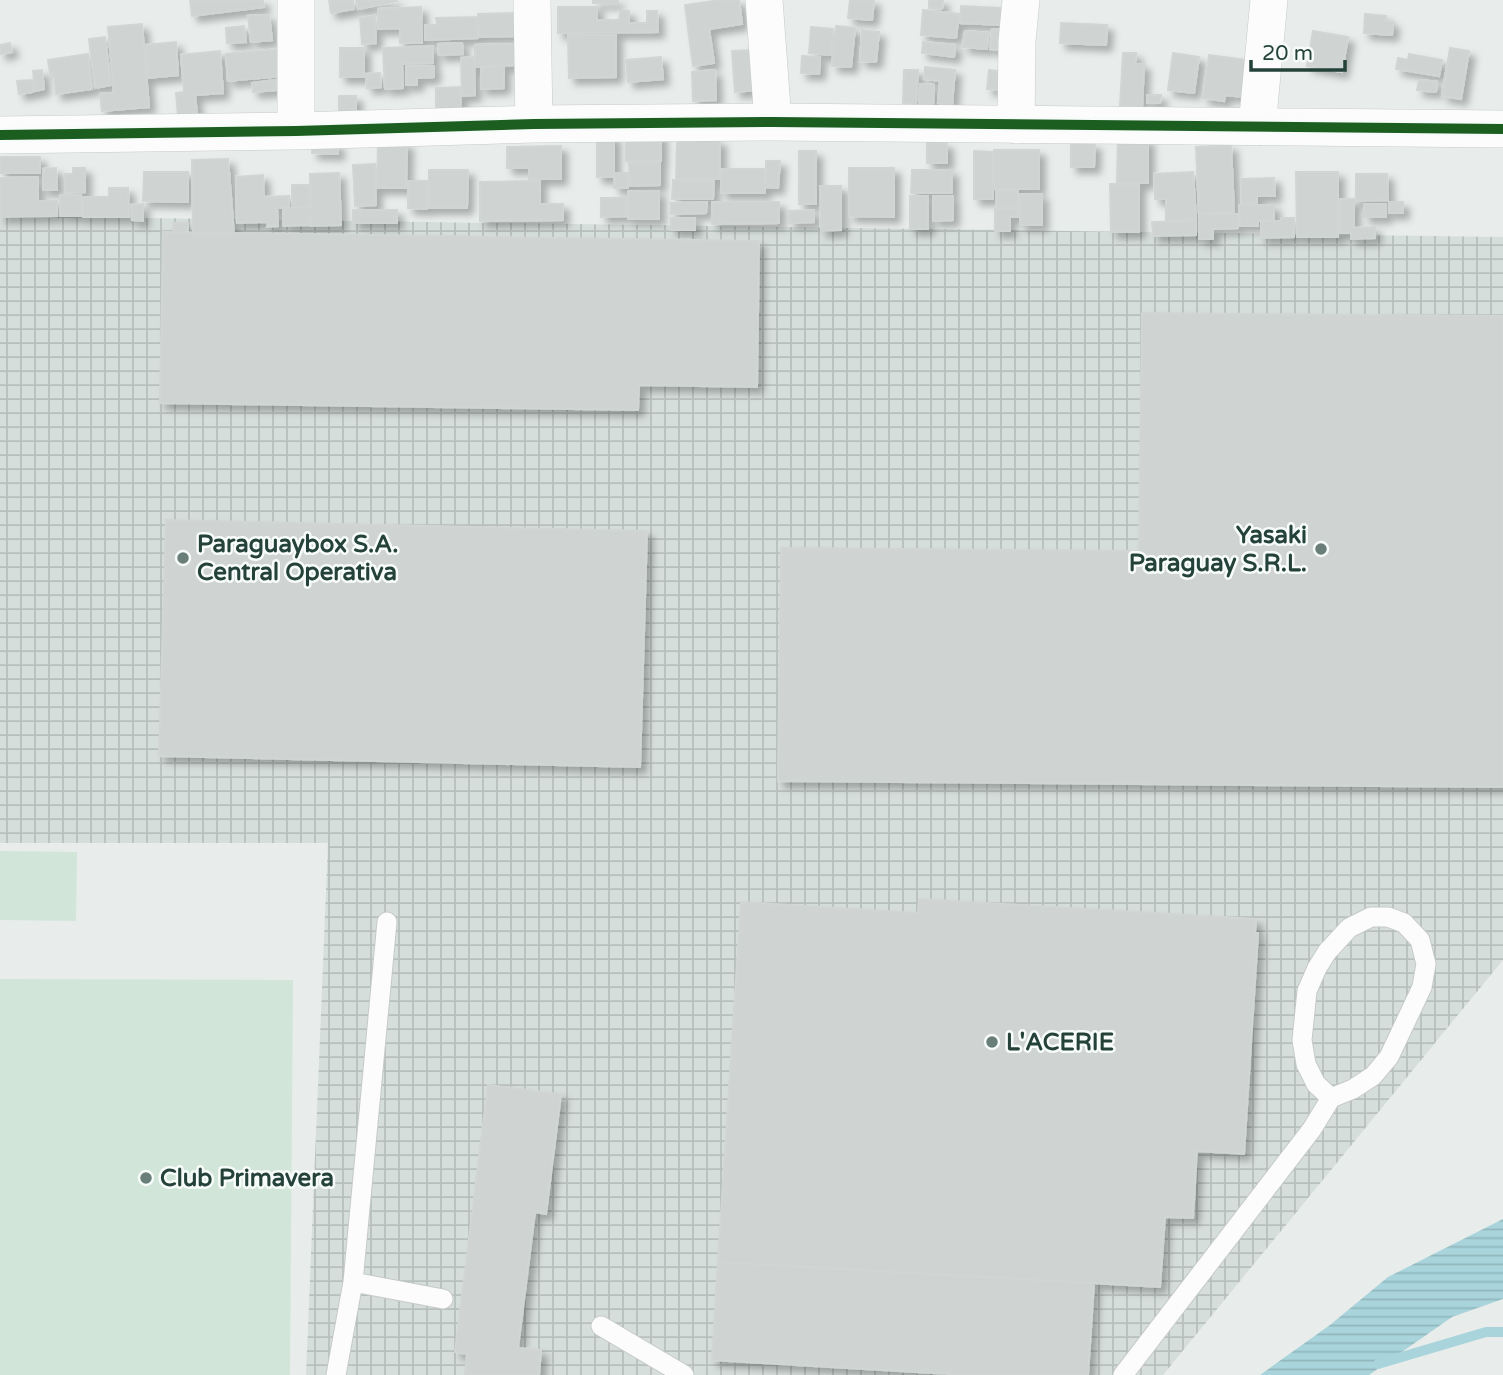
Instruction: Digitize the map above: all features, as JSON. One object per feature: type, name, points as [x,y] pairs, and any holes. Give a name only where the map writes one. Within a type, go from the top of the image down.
[{"type":"street","points":[[296,0],[296,131]]},
{"type":"street","points":[[532,0],[534,124]]},
{"type":"street","points":[[764,0],[773,122]]},
{"type":"street","points":[[1016,125],[1017,41],[1021,0]]},
{"type":"street","points":[[1257,127],[1269,0]]},
{"type":"street","points":[[0,135],[773,122],[1503,129]]},
{"type":"lane","points":[[1123,1375],[1312,1129],[1331,1098],[1353,1089],[1373,1076],[1389,1057],[1422,988],[1426,964],[1420,940],[1404,922],[1388,917],[1371,917],[1349,928],[1327,952],[1307,991],[1302,1040],[1306,1064],[1315,1084],[1331,1098]]},
{"type":"lane","points":[[336,1375],[353,1282],[387,922]]},
{"type":"lane","points":[[353,1282],[443,1298]]},
{"type":"lane","points":[[601,1326],[684,1375]]},
{"type":"shaded area","points":[[0,216],[1503,237],[1503,960],[1163,1375],[306,1375],[328,843],[0,843]]},
{"type":"green space","points":[[0,851],[77,852],[76,921],[0,920]]},
{"type":"green space","name":"Club Primavera","points":[[0,979],[293,980],[290,1375],[0,1375]]},
{"type":"water","points":[[1503,1219],[1503,1299],[1452,1317],[1369,1375],[1260,1375],[1330,1325],[1388,1277]]},
{"type":"building","points":[[190,0],[263,0],[264,7],[192,16]]},
{"type":"building","points":[[329,0],[353,0],[354,9],[331,13]]},
{"type":"building","points":[[356,0],[396,0],[397,1],[358,9]]},
{"type":"building","points":[[593,0],[618,0],[618,3],[593,3]]},
{"type":"building","points":[[739,0],[742,24],[709,29],[714,63],[693,66],[685,5]]},
{"type":"building","points":[[850,0],[874,0],[872,20],[848,18]]},
{"type":"building","points":[[929,0],[943,0],[942,9],[929,8]]},
{"type":"building","points":[[961,6],[1003,8],[1002,25],[960,23]]},
{"type":"building","points":[[421,7],[422,43],[400,43],[400,28],[378,29],[378,9]]},
{"type":"building","points":[[558,7],[597,7],[597,20],[619,20],[620,11],[629,11],[629,23],[647,23],[647,11],[657,11],[658,32],[558,33]]},
{"type":"building","points":[[923,10],[959,14],[956,38],[921,35]]},
{"type":"building","points":[[517,13],[518,36],[479,37],[478,14]]},
{"type":"building","points":[[1365,14],[1386,16],[1385,21],[1393,22],[1392,35],[1364,33]]},
{"type":"building","points":[[269,15],[272,40],[251,42],[248,16]]},
{"type":"building","points":[[375,16],[376,43],[362,44],[360,18]]},
{"type":"building","points":[[477,17],[478,38],[425,40],[425,25],[437,25],[436,18]]},
{"type":"building","points":[[1061,23],[1107,25],[1106,45],[1060,43]]},
{"type":"building","points":[[142,24],[149,107],[102,111],[100,94],[114,93],[108,27]]},
{"type":"building","points":[[244,26],[246,42],[227,43],[226,28]]},
{"type":"building","points":[[836,26],[855,28],[851,67],[832,66]]},
{"type":"building","points":[[811,27],[833,29],[831,55],[809,53]]},
{"type":"building","points":[[992,29],[1012,31],[1009,51],[990,49]]},
{"type":"building","points":[[862,30],[879,32],[876,62],[860,61]]},
{"type":"building","points":[[965,31],[988,33],[987,49],[963,47]]},
{"type":"building","points":[[1313,31],[1348,37],[1342,72],[1307,66]]},
{"type":"building","points":[[568,35],[616,35],[616,77],[569,78]]},
{"type":"building","points":[[105,37],[111,85],[95,88],[89,39]]},
{"type":"building","points":[[176,42],[178,75],[148,78],[146,45]]},
{"type":"building","points":[[923,42],[955,45],[954,57],[922,53]]},
{"type":"building","points":[[10,43],[12,52],[0,54],[0,45]]},
{"type":"building","points":[[462,43],[463,54],[439,55],[438,44]]},
{"type":"building","points":[[516,44],[517,65],[475,67],[475,45]]},
{"type":"building","points":[[433,46],[433,63],[402,64],[403,88],[385,89],[383,48]]},
{"type":"building","points":[[340,48],[364,48],[364,77],[340,77]]},
{"type":"building","points":[[1450,48],[1469,51],[1461,99],[1442,96]]},
{"type":"building","points":[[279,49],[282,76],[228,81],[226,54]]},
{"type":"building","points":[[754,50],[757,90],[735,92],[732,51]]},
{"type":"building","points":[[220,51],[223,93],[195,95],[197,114],[178,116],[176,93],[184,92],[181,55]]},
{"type":"building","points":[[1123,53],[1136,53],[1135,64],[1144,64],[1142,108],[1120,106]]},
{"type":"building","points":[[1173,53],[1199,57],[1194,93],[1168,90]]},
{"type":"building","points":[[88,54],[92,89],[56,94],[54,73],[50,73],[48,60]]},
{"type":"building","points":[[1409,54],[1442,60],[1439,76],[1396,69],[1398,58],[1408,60]]},
{"type":"building","points":[[1209,55],[1247,60],[1242,97],[1225,95],[1224,101],[1203,98]]},
{"type":"building","points":[[802,56],[820,57],[819,74],[801,73]]},
{"type":"building","points":[[474,57],[475,95],[462,96],[461,58]]},
{"type":"building","points":[[661,57],[663,79],[628,82],[626,60]]},
{"type":"building","points":[[406,66],[434,66],[434,77],[417,78],[417,85],[406,85]]},
{"type":"building","points":[[481,67],[504,67],[504,88],[481,89]]},
{"type":"building","points":[[925,67],[955,70],[952,105],[938,103],[940,81],[924,79]]},
{"type":"building","points":[[42,70],[44,89],[35,91],[33,71]]},
{"type":"building","points":[[715,70],[716,100],[693,101],[692,72]]},
{"type":"building","points":[[904,70],[918,70],[916,104],[903,103]]},
{"type":"building","points":[[989,70],[1005,72],[1004,90],[987,89]]},
{"type":"building","points":[[380,73],[381,87],[367,88],[366,74]]},
{"type":"building","points":[[32,80],[33,92],[19,94],[17,81]]},
{"type":"building","points":[[276,80],[276,90],[253,92],[252,83]]},
{"type":"building","points":[[1419,80],[1437,82],[1436,92],[1417,90]]},
{"type":"building","points":[[920,84],[934,85],[933,105],[919,104]]},
{"type":"building","points":[[460,87],[461,113],[436,114],[436,88]]},
{"type":"building","points":[[1147,95],[1161,95],[1160,103],[1147,103]]},
{"type":"building","points":[[339,96],[356,96],[356,115],[339,115]]},
{"type":"building","points":[[626,134],[661,134],[661,161],[626,161]]},
{"type":"building","points":[[597,135],[614,135],[614,177],[597,177]]},
{"type":"building","points":[[1118,139],[1148,139],[1148,183],[1117,183]]},
{"type":"building","points":[[677,140],[720,140],[720,179],[676,179]]},
{"type":"building","points":[[378,143],[407,143],[406,188],[377,188]]},
{"type":"building","points":[[927,143],[947,143],[947,163],[927,163]]},
{"type":"building","points":[[1071,143],[1095,144],[1094,167],[1071,167]]},
{"type":"building","points":[[313,144],[338,144],[338,154],[312,153]]},
{"type":"building","points":[[1231,145],[1234,212],[1199,214],[1196,147]]},
{"type":"building","points":[[561,146],[561,179],[529,179],[529,168],[507,168],[507,147]]},
{"type":"building","points":[[994,150],[1039,150],[1039,189],[994,189]]},
{"type":"building","points":[[799,151],[816,151],[816,204],[799,204]]},
{"type":"building","points":[[974,151],[993,152],[993,199],[974,199]]},
{"type":"building","points":[[0,157],[40,157],[40,173],[0,173]]},
{"type":"building","points":[[228,159],[234,234],[193,234],[192,160]]},
{"type":"building","points":[[766,161],[780,161],[778,188],[766,187]]},
{"type":"building","points":[[629,163],[660,163],[660,185],[630,186]]},
{"type":"building","points":[[375,164],[376,205],[355,206],[353,165]]},
{"type":"building","points":[[56,168],[57,190],[43,190],[43,169]]},
{"type":"building","points":[[73,168],[85,168],[85,192],[65,193],[65,174],[73,174]]},
{"type":"building","points":[[849,168],[894,168],[894,217],[849,216]]},
{"type":"building","points":[[721,169],[765,169],[765,193],[721,193]]},
{"type":"building","points":[[429,170],[468,170],[467,208],[429,208]]},
{"type":"building","points":[[912,170],[952,170],[952,193],[911,193]]},
{"type":"building","points":[[144,172],[188,172],[188,202],[143,201]]},
{"type":"building","points":[[1193,172],[1196,219],[1166,221],[1166,199],[1155,199],[1154,174]]},
{"type":"building","points":[[1296,172],[1338,172],[1338,237],[1297,237]]},
{"type":"building","points":[[339,173],[341,225],[311,226],[310,174]]},
{"type":"building","points":[[615,173],[628,173],[628,188],[614,188]]},
{"type":"building","points":[[1356,174],[1387,174],[1388,200],[1356,201]]},
{"type":"building","points":[[263,175],[264,197],[289,196],[289,207],[277,208],[278,226],[267,227],[268,222],[237,223],[236,177]]},
{"type":"building","points":[[38,177],[38,201],[57,201],[57,216],[0,217],[0,178]]},
{"type":"building","points":[[1274,178],[1275,196],[1257,196],[1257,203],[1242,204],[1241,179]]},
{"type":"building","points":[[673,180],[714,180],[713,199],[672,199]]},
{"type":"building","points":[[408,181],[428,181],[427,209],[408,208]]},
{"type":"building","points":[[540,181],[540,204],[563,204],[563,220],[480,221],[480,182]]},
{"type":"building","points":[[1110,184],[1139,184],[1139,232],[1111,232]]},
{"type":"building","points":[[292,185],[310,185],[309,208],[292,207]]},
{"type":"building","points":[[820,186],[841,186],[841,230],[821,231]]},
{"type":"building","points":[[109,188],[128,188],[129,217],[83,217],[83,197],[109,197]]},
{"type":"building","points":[[1018,190],[1018,208],[997,208],[996,191]]},
{"type":"building","points":[[628,191],[659,191],[659,219],[628,219]]},
{"type":"building","points":[[1020,194],[1042,194],[1042,225],[1020,225]]},
{"type":"building","points":[[60,195],[81,195],[82,216],[60,216]]},
{"type":"building","points":[[910,196],[928,196],[928,229],[910,229]]},
{"type":"building","points":[[933,196],[953,196],[953,220],[933,221]]},
{"type":"building","points":[[601,198],[626,198],[626,216],[601,217]]},
{"type":"building","points":[[1340,199],[1354,199],[1354,228],[1375,227],[1375,238],[1351,239],[1351,233],[1340,233]]},
{"type":"building","points":[[707,202],[706,213],[671,214],[671,203]]},
{"type":"building","points":[[712,202],[779,202],[779,223],[712,224]]},
{"type":"building","points":[[1389,202],[1403,202],[1403,213],[1389,213]]},
{"type":"building","points":[[143,204],[143,221],[132,220],[131,205]]},
{"type":"building","points":[[1364,204],[1386,204],[1386,217],[1364,217]]},
{"type":"building","points":[[1239,205],[1274,205],[1274,221],[1258,221],[1258,226],[1240,226]]},
{"type":"building","points":[[308,207],[309,225],[283,226],[283,208]]},
{"type":"building","points":[[1018,208],[1018,217],[1010,217],[1010,231],[995,231],[995,209]]},
{"type":"building","points":[[353,210],[397,210],[397,223],[353,223]]},
{"type":"building","points":[[814,210],[814,222],[789,223],[789,211]]},
{"type":"building","points":[[1199,214],[1238,214],[1238,228],[1213,229],[1213,239],[1199,239]]},
{"type":"building","points":[[671,218],[695,218],[695,230],[671,230]]},
{"type":"building","points":[[1281,218],[1294,218],[1294,237],[1261,238],[1261,221],[1281,221]]},
{"type":"building","points":[[1196,221],[1196,235],[1153,236],[1152,222]]},
{"type":"building","points":[[173,223],[188,223],[188,233],[174,234]]},
{"type":"building","points":[[163,232],[759,241],[757,387],[639,385],[638,410],[160,403]]},
{"type":"building","name":"Yasaki Paraguay S.R.L.","points":[[1142,313],[1503,316],[1503,787],[778,781],[781,548],[1139,551]]},
{"type":"building","points":[[166,520],[647,531],[640,767],[159,756]]},
{"type":"building","name":"L'ACERIE","points":[[919,899],[1256,919],[1255,933],[1258,933],[1244,1154],[1197,1151],[1193,1218],[1165,1217],[1160,1287],[718,1262],[741,902],[918,913]]},
{"type":"building","points":[[488,1085],[561,1094],[546,1214],[535,1212],[518,1348],[541,1350],[539,1375],[465,1375],[467,1354],[455,1352]]},
{"type":"building","points":[[718,1262],[1094,1283],[1088,1375],[967,1375],[712,1360]]},
{"type":"waterway","points":[[1378,1364],[1486,1332],[1503,1332]]},
{"type":"cycle path","points":[[0,135],[773,122],[1503,129]]},
{"type":"place","name":"Yasaki Paraguay S.R.L.","points":[[1321,549]]},
{"type":"place","name":"Paraguaybox S.A. Central Operativa","points":[[183,558]]},
{"type":"place","name":"L'ACERIE","points":[[992,1042]]},
{"type":"place","name":"Club Primavera","points":[[146,1178]]}]
